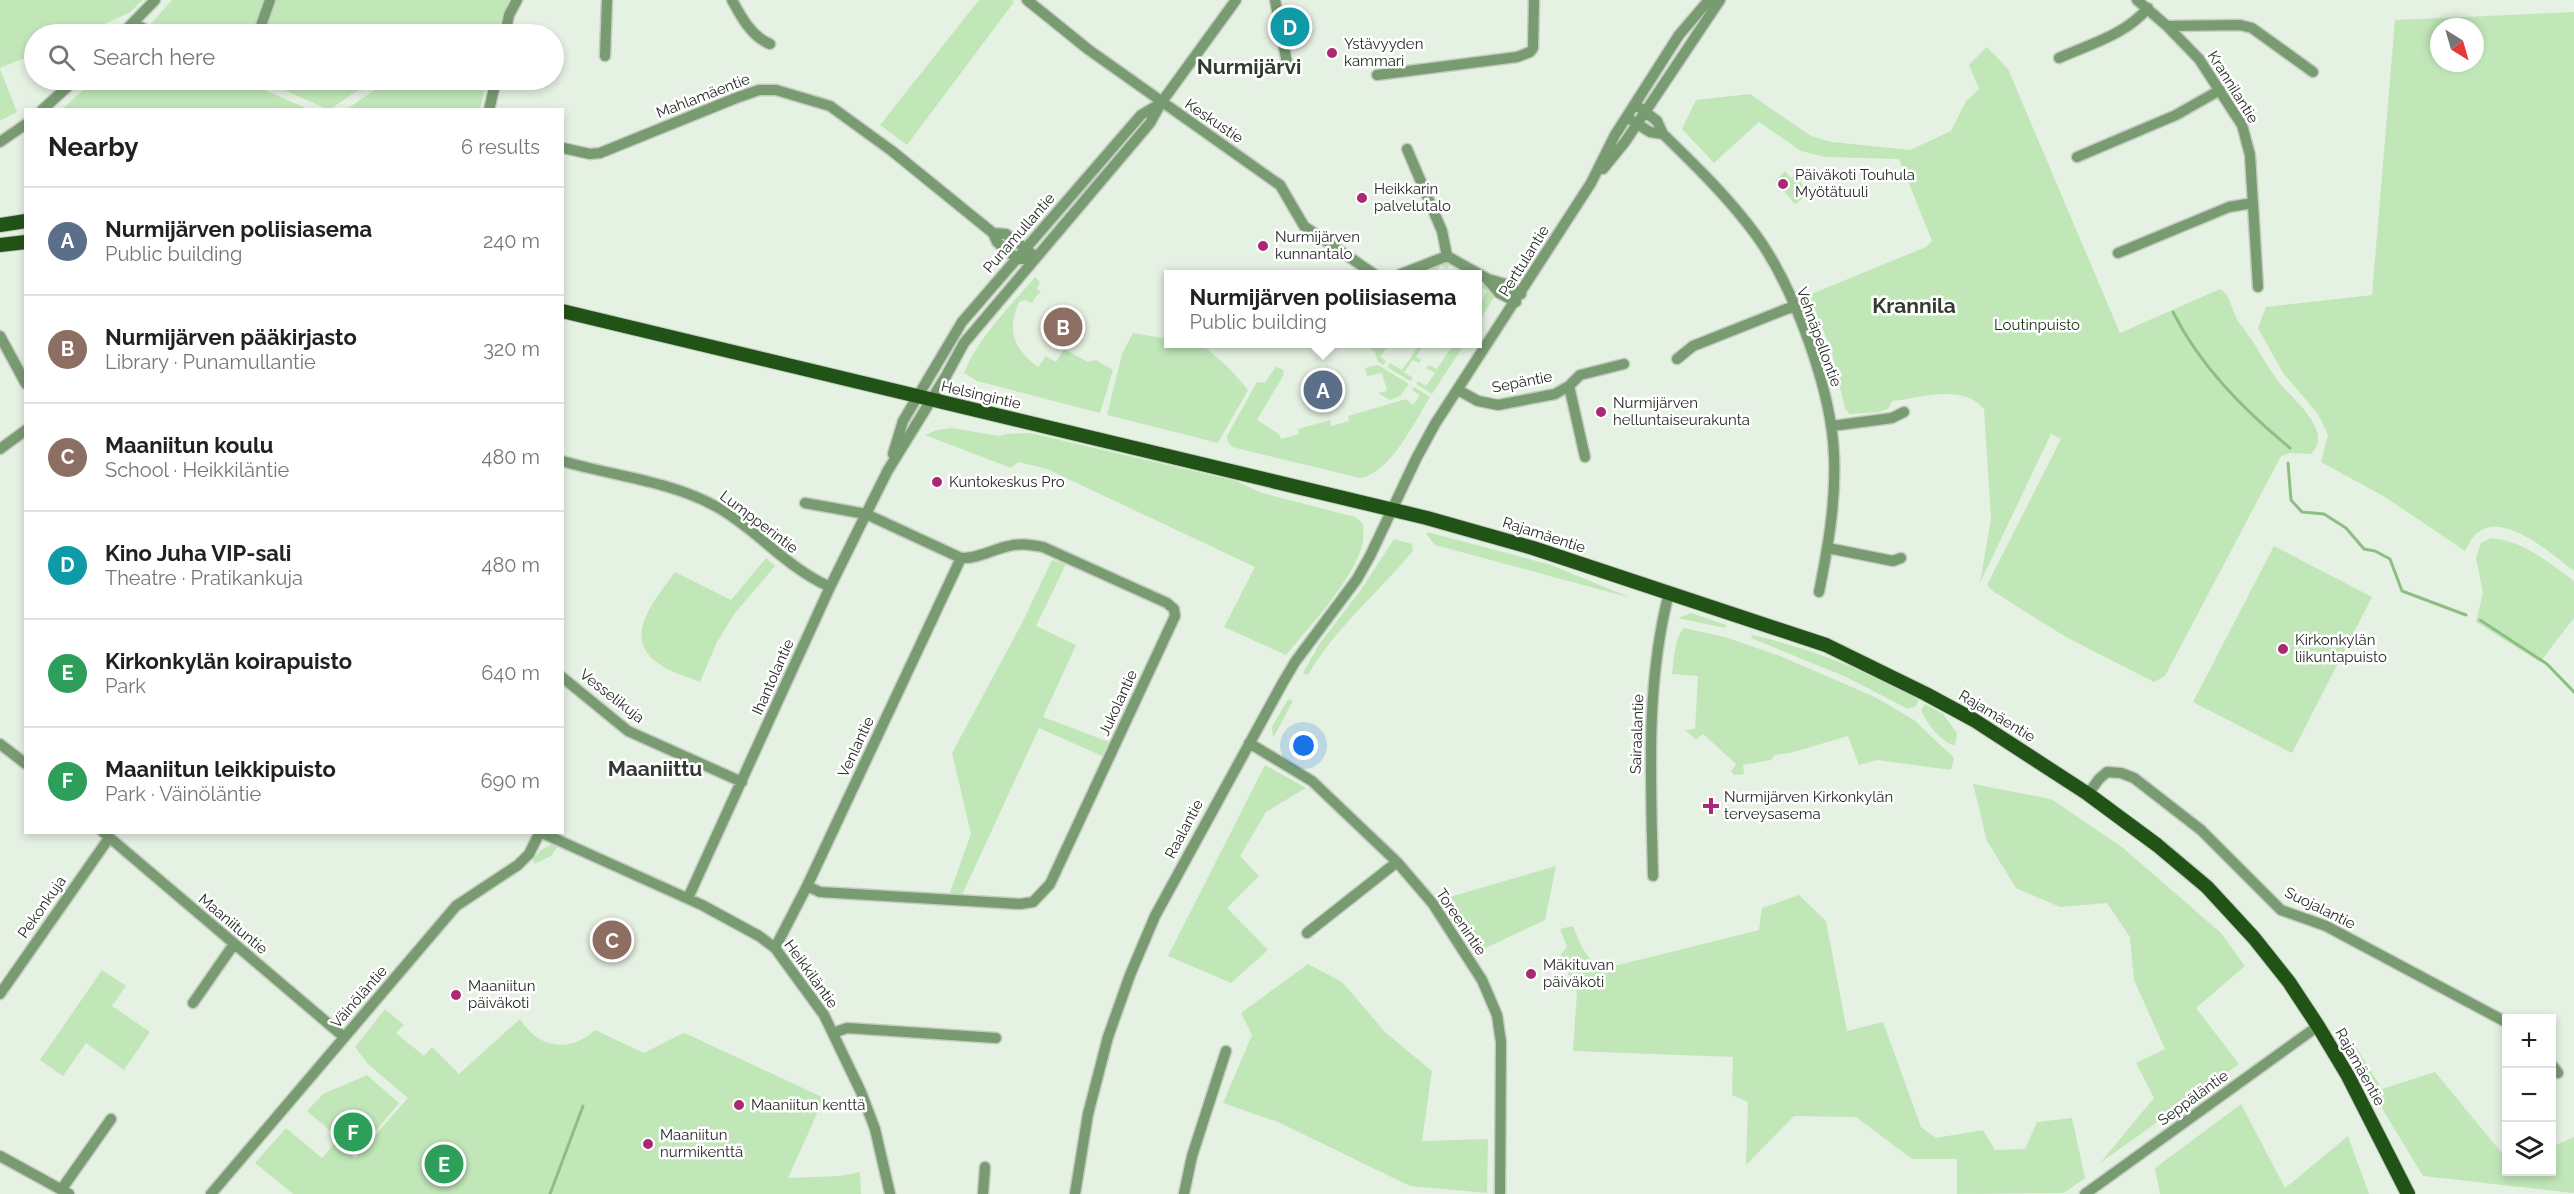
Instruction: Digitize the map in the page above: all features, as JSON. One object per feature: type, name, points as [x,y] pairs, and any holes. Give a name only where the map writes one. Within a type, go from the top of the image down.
[{"type":"main road","points":[[0,225],[24,221]]},
{"type":"main road","points":[[0,245],[24,242]]},
{"type":"main road","name":"Helsingintie","points":[[564,311],[1392,510]]},
{"type":"main road","name":"Rajamäentie","points":[[1392,510],[1533,548],[1826,645],[1926,693],[1974,720],[2088,794],[2157,845],[2207,887],[2254,938],[2289,982],[2318,1026],[2348,1076],[2408,1194]]},
{"type":"street","points":[[133,23],[155,0]]},
{"type":"street","points":[[262,24],[270,0]]},
{"type":"street","points":[[507,24],[517,0]]},
{"type":"street","points":[[605,56],[607,0]]},
{"type":"street","points":[[732,0],[759,40],[770,44]]},
{"type":"street","name":"Keskustie","points":[[1027,0],[1082,46],[1274,180],[1280,185],[1304,226],[1368,270]]},
{"type":"street","name":"Punamullantie","points":[[924,399],[971,334],[1150,123],[1161,103],[1236,0]]},
{"type":"street","points":[[1275,0],[1287,63]]},
{"type":"street","points":[[1377,75],[1518,57],[1530,52],[1533,48],[1534,0]]},
{"type":"street","name":"Perttulantie","points":[[1392,510],[1416,459],[1591,183],[1635,104],[1679,35],[1709,0]]},
{"type":"street","name":"Perttulantie","points":[[1591,183],[1645,112],[1720,0]]},
{"type":"street","name":"Krannilantie","points":[[2137,0],[2167,26],[2199,59],[2242,125],[2247,139],[2258,287]]},
{"type":"street","points":[[2059,58],[2118,33],[2132,24],[2148,8]]},
{"type":"street","points":[[2167,26],[2240,25],[2252,28],[2313,72]]},
{"type":"street","points":[[44,108],[64,90]]},
{"type":"street","points":[[489,108],[493,90]]},
{"type":"street","name":"Mahlamäentie","points":[[564,148],[590,154],[600,153],[736,98],[759,90],[776,90],[830,106],[864,129],[993,233],[997,242],[1017,259]]},
{"type":"street","points":[[2077,158],[2176,115],[2220,90]]},
{"type":"street","name":"Punamullantie","points":[[924,399],[962,322],[1141,116],[1161,103]]},
{"type":"street","name":"Vehnäpellontie","points":[[1635,104],[1658,121],[1663,134],[1730,203],[1756,236],[1776,267],[1815,360],[1832,426],[1834,488],[1828,548],[1819,592]]},
{"type":"street","name":"Vehnäpellontie","points":[[1627,117],[1650,132],[1663,134]]},
{"type":"street","points":[[0,142],[24,125]]},
{"type":"street","points":[[1407,149],[1442,231],[1448,256],[1472,270]]},
{"type":"street","points":[[2118,253],[2229,207],[2253,203]]},
{"type":"street","name":"Mahlamäentie","points":[[993,233],[1006,234],[1035,257]]},
{"type":"street","points":[[1411,270],[1448,256]]},
{"type":"street","points":[[1017,259],[1035,257]]},
{"type":"street","points":[[1482,276],[1499,292],[1518,298]]},
{"type":"street","points":[[1677,359],[1693,346],[1794,306]]},
{"type":"street","points":[[0,336],[24,380]]},
{"type":"street","name":"Sepäntie","points":[[1458,390],[1478,401],[1498,405],[1555,394],[1569,386],[1580,375],[1624,364]]},
{"type":"street","points":[[1569,386],[1585,457]]},
{"type":"street","name":"Ihantolantie","points":[[688,898],[830,587],[924,399]]},
{"type":"street","points":[[1832,426],[1892,418],[1904,411]]},
{"type":"street","points":[[0,449],[24,431]]},
{"type":"street","name":"Lumpperintie","points":[[564,462],[693,494],[720,509],[801,572],[830,587]]},
{"type":"street","points":[[805,503],[866,514],[961,558]]},
{"type":"street","name":"Raalantie","points":[[1075,1194],[1088,1114],[1108,1037],[1130,975],[1155,916],[1295,662],[1357,579],[1392,510]]},
{"type":"street","name":"Jukolantie","points":[[807,886],[820,892],[1020,904],[1033,902],[1050,884],[1175,616],[1174,609],[1167,603],[1043,547],[1025,543],[1016,544],[970,559],[961,558]]},
{"type":"street","points":[[1828,548],[1893,561],[1900,558]]},
{"type":"street","name":"Venlantie","points":[[775,948],[807,886],[961,558]]},
{"type":"street","name":"Sairaalantie","points":[[1653,876],[1650,745],[1661,629],[1669,593]]},
{"type":"street","name":"Vesselikuja","points":[[564,679],[628,731],[742,782]]},
{"type":"street","name":"Toreenintie","points":[[1249,743],[1312,781],[1397,861],[1433,904],[1482,980],[1497,1015],[1501,1042],[1500,1194]]},
{"type":"street","points":[[0,744],[24,763]]},
{"type":"street","name":"Suojalantie","points":[[2088,794],[2108,772],[2121,773],[2134,778],[2201,830],[2281,910],[2325,926],[2502,1020]]},
{"type":"street","name":"Väinöläntie","points":[[211,1194],[456,906],[518,865],[529,854],[539,834]]},
{"type":"street","name":"Heikkiläntie","points":[[544,834],[688,898],[759,936],[775,948],[824,1015],[861,1092],[875,1129],[890,1194]]},
{"type":"street","name":"Maaniituntie","points":[[106,835],[344,1037]]},
{"type":"street","name":"Pekonkuja","points":[[0,994],[106,835]]},
{"type":"street","points":[[1307,933],[1397,861]]},
{"type":"street","points":[[193,1003],[234,944]]},
{"type":"street","name":"Seppäläntie","points":[[2085,1194],[2318,1026]]},
{"type":"street","points":[[833,1034],[847,1028],[996,1038]]},
{"type":"street","points":[[1184,1194],[1192,1156],[1226,1051]]},
{"type":"street","points":[[0,1156],[65,1192],[111,1119]]},
{"type":"street","points":[[983,1194],[985,1167]]},
{"type":"green space","points":[[0,0],[143,0],[129,13],[104,24],[24,24],[24,58],[0,68]]},
{"type":"green space","points":[[172,0],[510,0],[500,24],[151,24]]},
{"type":"green space","points":[[979,0],[1011,0],[1014,2],[907,145],[880,125]]},
{"type":"green space","points":[[2574,12],[2574,571],[2540,545],[2512,530],[2499,527],[2486,528],[2475,535],[2465,551],[2385,497],[2321,462],[2328,435],[2318,414],[2283,373],[2258,328],[2266,307],[2372,295],[2395,20],[2430,18],[2430,72],[2484,72],[2484,18],[2440,18]]},
{"type":"green space","name":"Loutinpuisto","points":[[1987,47],[2008,69],[2120,333],[2220,289],[2227,295],[2237,320],[2271,371],[2308,415],[2318,436],[2318,442],[2311,454],[2290,453],[2281,456],[2165,676],[2154,682],[2066,637],[1994,592],[1987,585],[2061,439],[2051,434],[1980,583],[1991,518],[1984,409],[1965,396],[1941,394],[1892,401],[1888,409],[1879,412],[1850,414],[1845,409],[1832,352],[1809,295],[1926,247],[1932,241],[1899,159],[1825,157],[1801,151],[1759,122],[1714,163],[1682,129],[1696,100],[1750,94],[1811,136],[1832,142],[1910,150],[1951,131],[1966,101],[1979,89],[1969,65]]},
{"type":"green space","points":[[0,69],[17,112],[0,121]]},
{"type":"green space","points":[[84,90],[265,90],[306,108],[63,108]]},
{"type":"green space","points":[[284,90],[358,90],[332,108],[325,108]]},
{"type":"green space","points":[[375,90],[485,90],[480,108],[348,108]]},
{"type":"green space","points":[[1785,171],[1791,178],[1795,175],[1810,193],[1795,204],[1775,181]]},
{"type":"green space","points":[[1450,263],[1447,269],[1441,265],[1438,270],[1425,270],[1439,264]]},
{"type":"green space","points":[[1035,277],[1040,282],[1037,289],[1041,292],[1032,303],[1025,300],[1019,302],[1015,313],[1013,331],[1018,346],[1038,367],[1046,356],[1056,362],[1064,349],[1088,362],[1096,360],[1113,370],[1100,413],[977,381],[964,373],[986,334]]},
{"type":"green space","points":[[1483,285],[1496,294],[1482,317],[1482,300],[1487,291],[1482,287]]},
{"type":"green space","points":[[1133,333],[1164,338],[1164,348],[1204,348],[1231,370],[1248,390],[1218,443],[1107,415],[1122,354]]},
{"type":"green space","points":[[1369,348],[1386,348],[1380,357],[1386,361],[1384,365],[1378,362],[1375,352]]},
{"type":"green space","points":[[1417,348],[1422,348],[1416,357],[1421,360],[1419,363],[1413,360],[1404,372],[1413,378],[1410,381],[1387,367],[1390,363],[1402,370]]},
{"type":"green space","points":[[1451,348],[1462,348],[1432,394],[1416,384],[1418,381],[1426,386],[1435,373],[1426,368],[1429,365],[1437,369]]},
{"type":"green space","points":[[1378,365],[1409,384],[1400,396],[1390,400],[1378,393],[1387,391],[1382,373],[1367,376],[1365,368]]},
{"type":"green space","points":[[1276,366],[1284,371],[1283,376],[1257,420],[1279,434],[1281,439],[1299,434],[1298,429],[1330,420],[1331,426],[1349,421],[1348,416],[1406,399],[1413,405],[1420,395],[1412,390],[1414,387],[1430,397],[1401,445],[1391,457],[1371,474],[1360,478],[1232,447],[1227,436],[1257,382],[1265,383]]},
{"type":"green space","points":[[952,428],[999,436],[1030,433],[1236,481],[1262,493],[1355,517],[1363,524],[1361,548],[1347,578],[1286,655],[1224,627],[1255,567],[1047,469],[1018,462],[1011,468],[925,435],[937,430]]},
{"type":"green space","points":[[1427,532],[1551,565],[1631,598],[1435,545]]},
{"type":"green space","points":[[2491,538],[2525,548],[2574,581],[2574,618],[2540,662],[2476,622],[2483,593],[2476,558],[2481,543]]},
{"type":"green space","points":[[1394,539],[1412,544],[1413,551],[1344,626],[1308,675],[1303,673],[1320,643],[1360,591]]},
{"type":"green space","name":"Kirkonkylän liikuntapuisto","points":[[2274,546],[2372,597],[2292,753],[2193,702]]},
{"type":"green space","points":[[766,558],[775,566],[735,613],[717,642],[700,682],[664,667],[645,650],[642,639],[646,615],[675,572],[731,600]]},
{"type":"green space","points":[[1052,560],[1066,564],[1036,626],[1076,645],[1043,717],[1109,742],[1102,756],[1039,728],[961,897],[949,895],[971,834],[952,753],[1021,625]]},
{"type":"green space","points":[[1691,613],[1726,625],[1725,628],[1678,618]]},
{"type":"green space","points":[[1684,628],[1725,637],[1780,656],[1875,697],[1914,720],[1954,758],[1951,770],[1877,760],[1859,765],[1848,736],[1790,753],[1775,755],[1771,760],[1743,765],[1744,774],[1735,775],[1731,772],[1736,764],[1703,734],[1696,740],[1685,730],[1695,729],[1698,676],[1672,674],[1676,644]]},
{"type":"green space","points":[[1752,635],[1838,661],[1919,700],[1916,706],[1908,709],[1846,677],[1751,638]]},
{"type":"green space","points":[[1288,699],[1293,701],[1273,738],[1272,727]]},
{"type":"green space","points":[[1925,704],[1943,714],[1957,733],[1955,745],[1945,741],[1930,726],[1921,710]]},
{"type":"green space","points":[[1265,765],[1306,788],[1266,812],[1240,856],[1259,876],[1227,908],[1268,950],[1231,983],[1168,956]]},
{"type":"green space","points":[[1973,784],[2051,799],[2122,847],[2221,933],[2245,966],[2196,1008],[2239,1064],[2100,1163],[2154,1098],[2136,1063],[2165,1049],[2134,980],[2130,937],[2107,903],[2060,907],[2016,888],[1987,841]]},
{"type":"green space","points":[[552,844],[558,846],[551,856],[534,864],[533,859],[541,850]]},
{"type":"green space","points":[[1556,866],[1545,920],[1481,950],[1450,897]]},
{"type":"green space","points":[[1799,895],[1826,921],[1847,1031],[1883,1022],[1921,1127],[1936,1138],[1983,1130],[1995,1150],[2025,1149],[2037,1122],[2072,1118],[2085,1178],[2064,1193],[1957,1194],[1957,1159],[1912,1159],[1856,1117],[1794,1116],[1746,1165],[1748,1102],[1732,1095],[1733,1057],[1573,1051],[1577,992],[1560,956],[1567,946],[1560,929],[1573,926],[1582,948],[1595,965],[1618,965],[1759,930],[1762,908]]},
{"type":"green space","points":[[1308,964],[1342,982],[1385,1032],[1432,1071],[1422,1141],[1488,1139],[1487,1193],[1410,1186],[1278,1122],[1223,1103],[1252,1035],[1241,1013]]},
{"type":"green space","points":[[102,970],[126,986],[112,1006],[150,1032],[124,1070],[86,1043],[63,1076],[40,1060]]},
{"type":"green space","points":[[385,1009],[404,1025],[396,1033],[424,1056],[432,1047],[459,1074],[520,1019],[527,1029],[545,1042],[565,1045],[586,1037],[595,1030],[644,1053],[683,1033],[689,1035],[824,1098],[788,1178],[840,1176],[860,1172],[861,1194],[293,1194],[255,1163],[286,1128],[322,1158],[336,1142],[355,1158],[408,1098],[368,1064],[355,1047]]},
{"type":"green space","points":[[2344,1028],[2382,1089],[2435,1072],[2502,1153],[2502,1176],[2556,1176],[2556,1145],[2574,1137],[2574,1193],[2423,1176],[2337,1034]]},
{"type":"green space","points":[[367,1075],[399,1103],[357,1153],[307,1111],[323,1094]]},
{"type":"green space","points":[[2241,1104],[2285,1188],[2348,1136],[2369,1194],[2160,1194],[2155,1168]]},
{"type":"waterway","points":[[2173,312],[2196,351],[2224,386],[2290,448]]},
{"type":"waterway","points":[[2288,463],[2291,500],[2302,512],[2324,514],[2346,528],[2364,549],[2375,551],[2390,559],[2402,591],[2466,615]]},
{"type":"waterway","points":[[2480,620],[2547,664],[2574,692]]},
{"type":"waterway","points":[[550,1194],[583,1106]]},
{"type":"place","name":"Kino Juha VIP-sali","points":[[1290,27]]},
{"type":"place","name":"Ystävyyden kammari","points":[[1332,53]]},
{"type":"place","name":"Päiväkoti Touhula Myötätuuli","points":[[1783,184]]},
{"type":"place","name":"Heikkarin palvelutalo","points":[[1362,198]]},
{"type":"place","name":"Nurmijärven kunnantalo","points":[[1263,246]]},
{"type":"place","name":"Nurmijärven pääkirjasto","points":[[1063,327]]},
{"type":"place","name":"Nurmijärven poliisiasema","points":[[1323,390]]},
{"type":"place","name":"Nurmijärven helluntaiseurakunta","points":[[1601,412]]},
{"type":"place","name":"Kuntokeskus Pro","points":[[937,482]]},
{"type":"place","name":"Kirkonkylän liikuntapuisto","points":[[2283,649]]},
{"type":"place","name":"Nurmijärven Kirkonkylän terveysasema","points":[[1711,806]]},
{"type":"place","name":"Maaniitun koulu","points":[[612,940]]},
{"type":"place","name":"Mäkituvan päiväkoti","points":[[1531,974]]},
{"type":"place","name":"Maaniitun päiväkoti","points":[[456,995]]},
{"type":"place","name":"Maaniitun kenttä","points":[[739,1105]]},
{"type":"place","name":"Maaniitun leikkipuisto","points":[[353,1132]]},
{"type":"place","name":"Maaniitun nurmikenttä","points":[[648,1144]]},
{"type":"place","name":"Kirkonkylän koirapuisto","points":[[444,1164]]},
{"type":"district","name":"Nurmijärvi","points":[[1249,67]]},
{"type":"district","name":"Krannila","points":[[1914,306]]},
{"type":"district","name":"Maaniittu","points":[[655,769]]}]
